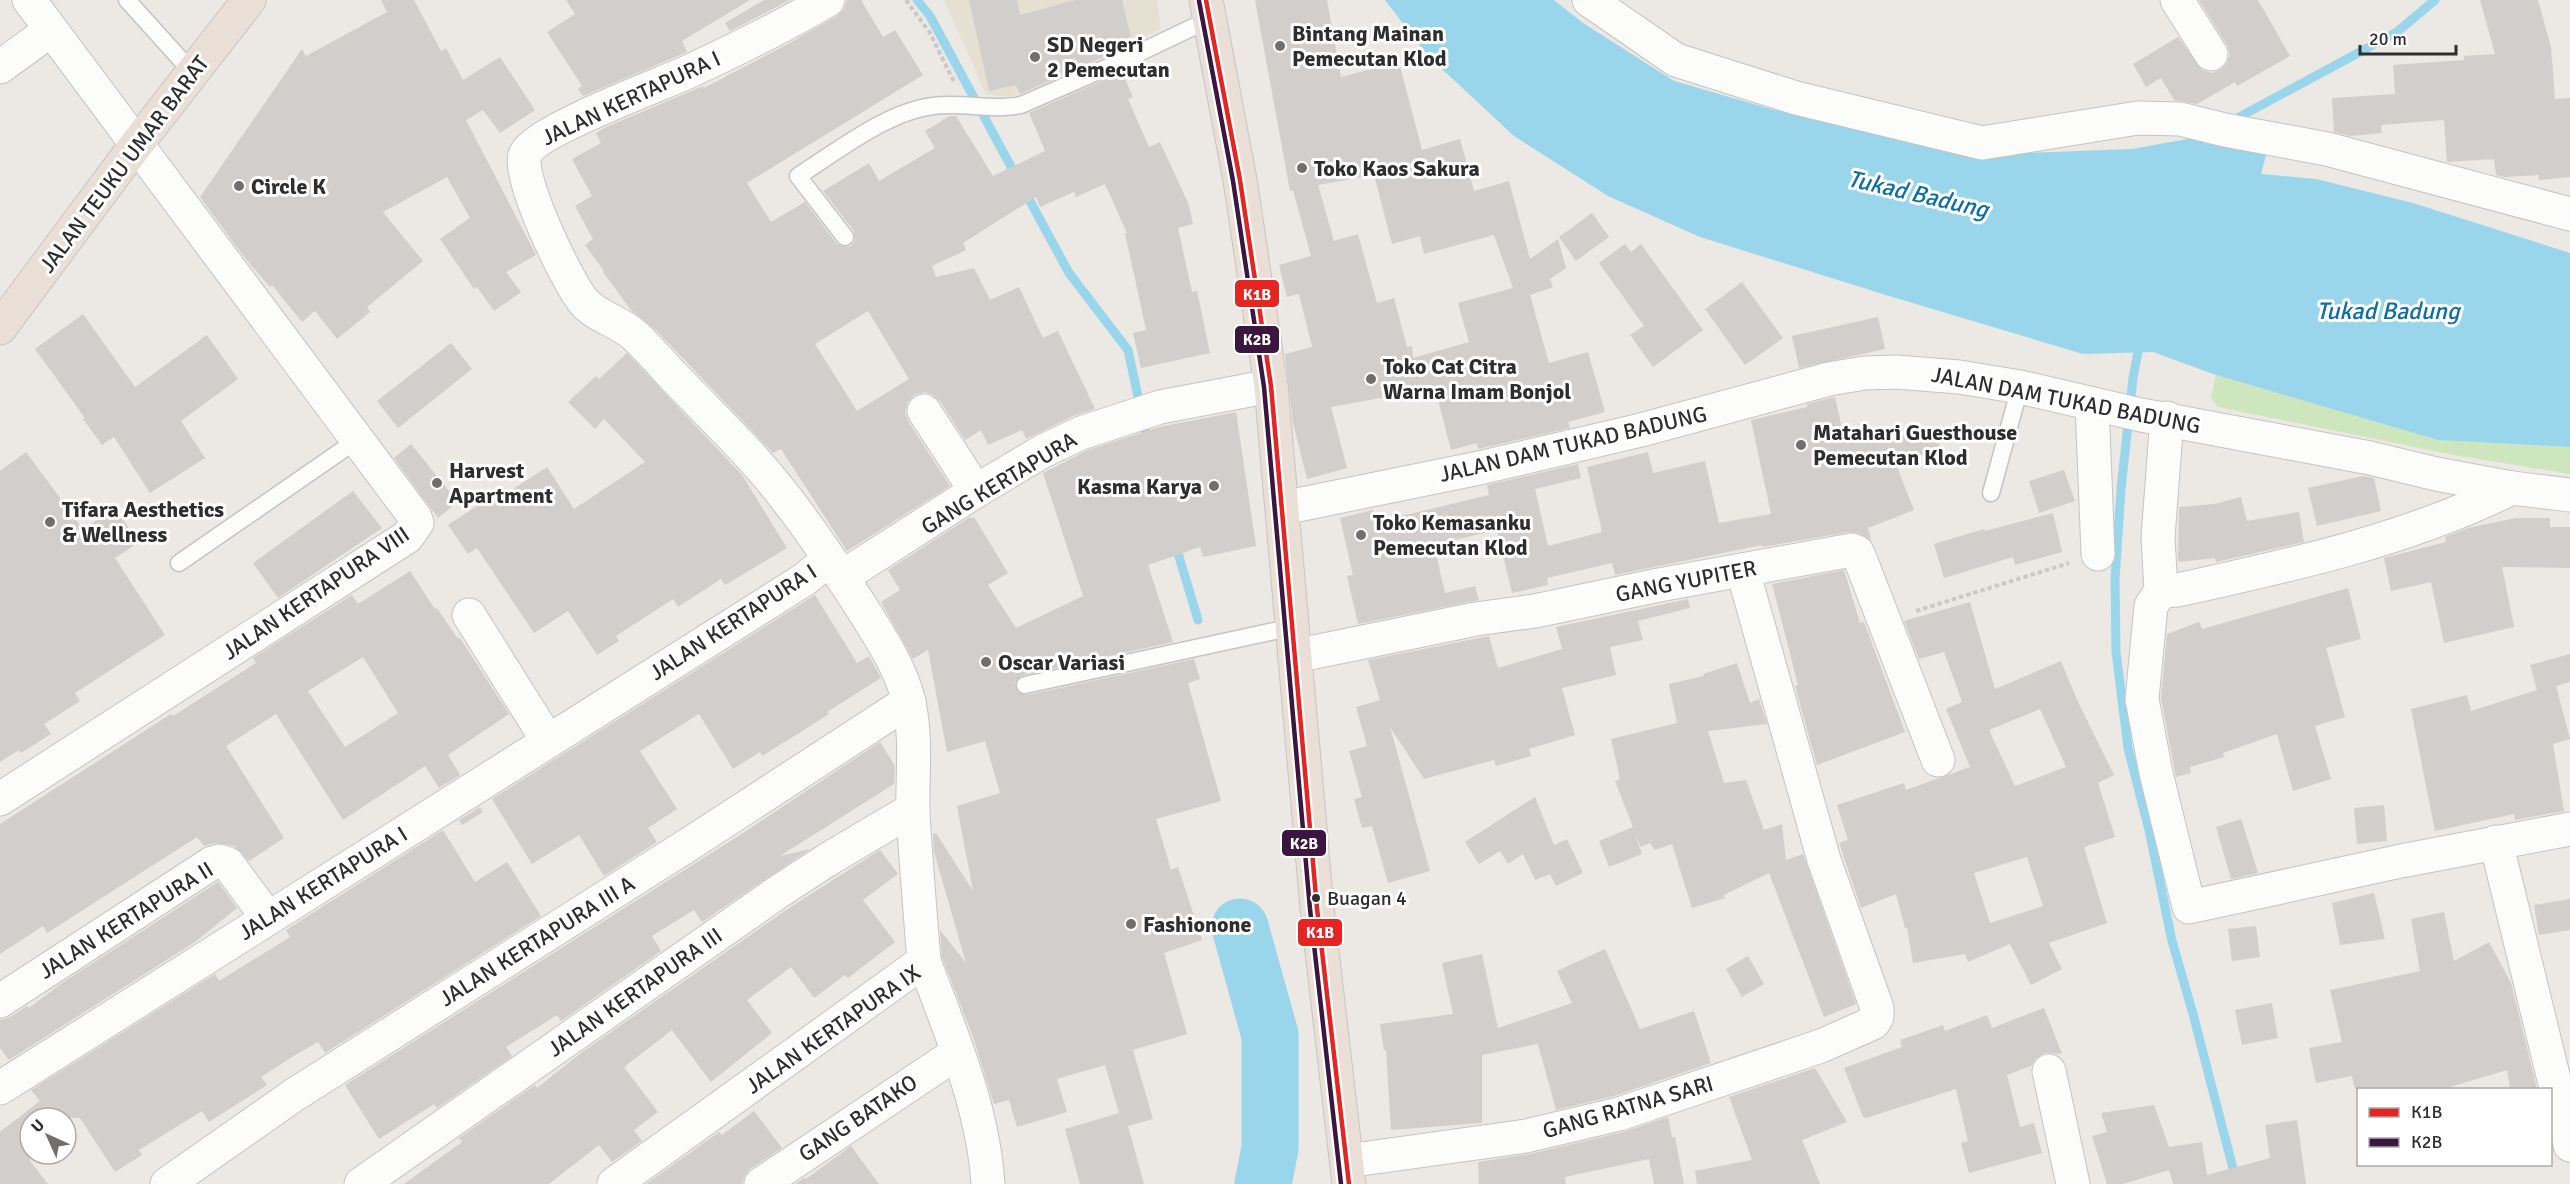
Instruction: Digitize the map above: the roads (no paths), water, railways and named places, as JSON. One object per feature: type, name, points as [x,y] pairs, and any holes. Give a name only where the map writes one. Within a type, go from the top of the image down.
[{"type":"highway","name":"JALAN TEUKU UMAR BARAT","points":[[0,328],[136,145],[249,0]]},
{"type":"highway","points":[[1208,9],[1240,180],[1271,386],[1317,908],[1348,1173]]},
{"type":"street","name":"JALAN KERTAPURA VIII","points":[[0,799],[407,537],[417,524],[415,518],[29,0]]},
{"type":"street","name":"JALAN KERTAPURA I","points":[[0,1088],[267,917],[805,579],[836,568],[803,521],[744,450],[633,334],[585,303],[562,266],[536,207],[525,173],[523,157],[544,138],[601,109],[698,67],[791,22],[828,0]]},
{"type":"street","points":[[1589,0],[1676,60],[1796,98],[1982,143],[2138,118],[2180,119],[2327,149],[2570,214]]},
{"type":"street","points":[[2177,0],[2211,54]]},
{"type":"street","points":[[0,67],[51,30]]},
{"type":"street","name":"JALAN DAM TUKAD BADUNG","points":[[1283,508],[1479,468],[1641,430],[1829,379],[1864,373],[1923,373],[2020,387],[2096,405],[2512,488],[2570,495]]},
{"type":"street","name":"GANG KERTAPURA","points":[[836,568],[1042,452],[1081,433],[1160,407],[1271,386]]},
{"type":"street","points":[[2096,405],[2098,554]]},
{"type":"street","points":[[924,411],[976,491]]},
{"type":"street","points":[[2154,416],[2161,591],[2151,606],[2142,709],[2189,907],[2570,829]]},
{"type":"street","points":[[2161,591],[2178,590],[2279,568],[2383,539],[2448,518],[2512,488]]},
{"type":"street","name":"GANG YUPITER","points":[[1294,642],[1535,611],[1659,585],[1852,550],[1859,556],[1938,760]]},
{"type":"street","points":[[836,568],[879,635],[909,701],[915,767],[913,809],[924,961]]},
{"type":"street","name":"GANG RATNA SARI","points":[[1348,1173],[1619,1114],[1809,1050],[1865,1028],[1877,1017],[1877,1008],[1821,850],[1743,571]]},
{"type":"street","points":[[469,615],[548,741]]},
{"type":"street","name":"JALAN KERTAPURA III A","points":[[167,1184],[294,1095],[691,843],[909,701]]},
{"type":"street","name":"JALAN KERTAPURA III","points":[[361,1184],[778,892],[913,809]]},
{"type":"street","points":[[2496,843],[2570,1145]]},
{"type":"street","name":"JALAN KERTAPURA II","points":[[0,1001],[212,863],[219,861],[228,864],[267,917]]},
{"type":"street","name":"JALAN KERTAPURA IX","points":[[614,1184],[924,961],[967,1077],[982,1130],[988,1184]]},
{"type":"street","name":"GANG BATAKO","points":[[760,1184],[957,1053]]},
{"type":"street","points":[[2049,1071],[2073,1184]]},
{"type":"lane","points":[[127,0],[192,72]]},
{"type":"lane","points":[[845,237],[798,176],[893,118],[913,110],[966,105],[1003,109],[1042,96],[1141,52],[1208,9]]},
{"type":"lane","points":[[1991,493],[2020,387]]},
{"type":"lane","points":[[179,563],[357,440]]},
{"type":"lane","points":[[1026,685],[1244,640],[1294,642]]},
{"type":"water","name":"Tukad Badung","points":[[1385,0],[1554,0],[1583,23],[1674,81],[1771,109],[1971,155],[2132,149],[2204,136],[2268,148],[2261,174],[2316,179],[2413,203],[2570,253],[2570,447],[2438,440],[2216,375],[2153,352],[2083,354],[1700,237],[1608,196],[1514,136],[1428,56]]},
{"type":"waterway","points":[[917,0],[930,16],[1016,176]]},
{"type":"waterway","points":[[2230,122],[2397,32],[2435,0]]},
{"type":"waterway","points":[[1024,190],[1069,273],[1128,350],[1148,443]]},
{"type":"waterway","points":[[2140,341],[2133,378],[2121,489],[2115,580],[2116,652],[2128,748],[2149,830],[2172,941],[2237,1184]]},
{"type":"waterway","points":[[1175,543],[1198,620]]},
{"type":"waterway","points":[[1240,927],[1270,1035],[1270,1148],[1263,1184]]},
{"type":"place","name":"Bintang Mainan Pemecutan Klod","points":[[1280,46]]},
{"type":"place","name":"SD Negeri 2 Pemecutan","points":[[1035,57]]},
{"type":"place","name":"Toko Kaos Sakura","points":[[1302,168]]},
{"type":"place","name":"Circle K","points":[[239,186]]},
{"type":"place","name":"Toko Cat Citra Warna Imam Bonjol","points":[[1371,379]]},
{"type":"place","name":"Matahari Guesthouse Pemecutan Klod","points":[[1801,445]]},
{"type":"place","name":"Harvest Apartment","points":[[437,483]]},
{"type":"place","name":"Kasma Karya","points":[[1214,486]]},
{"type":"place","name":"Tifara Aesthetics & Wellness","points":[[50,522]]},
{"type":"place","name":"Toko Kemasanku Pemecutan Klod","points":[[1361,535]]},
{"type":"place","name":"Oscar Variasi","points":[[986,662]]},
{"type":"place","name":"Buagan 4","points":[[1316,898]]},
{"type":"place","name":"Fashionone","points":[[1131,924]]}]
